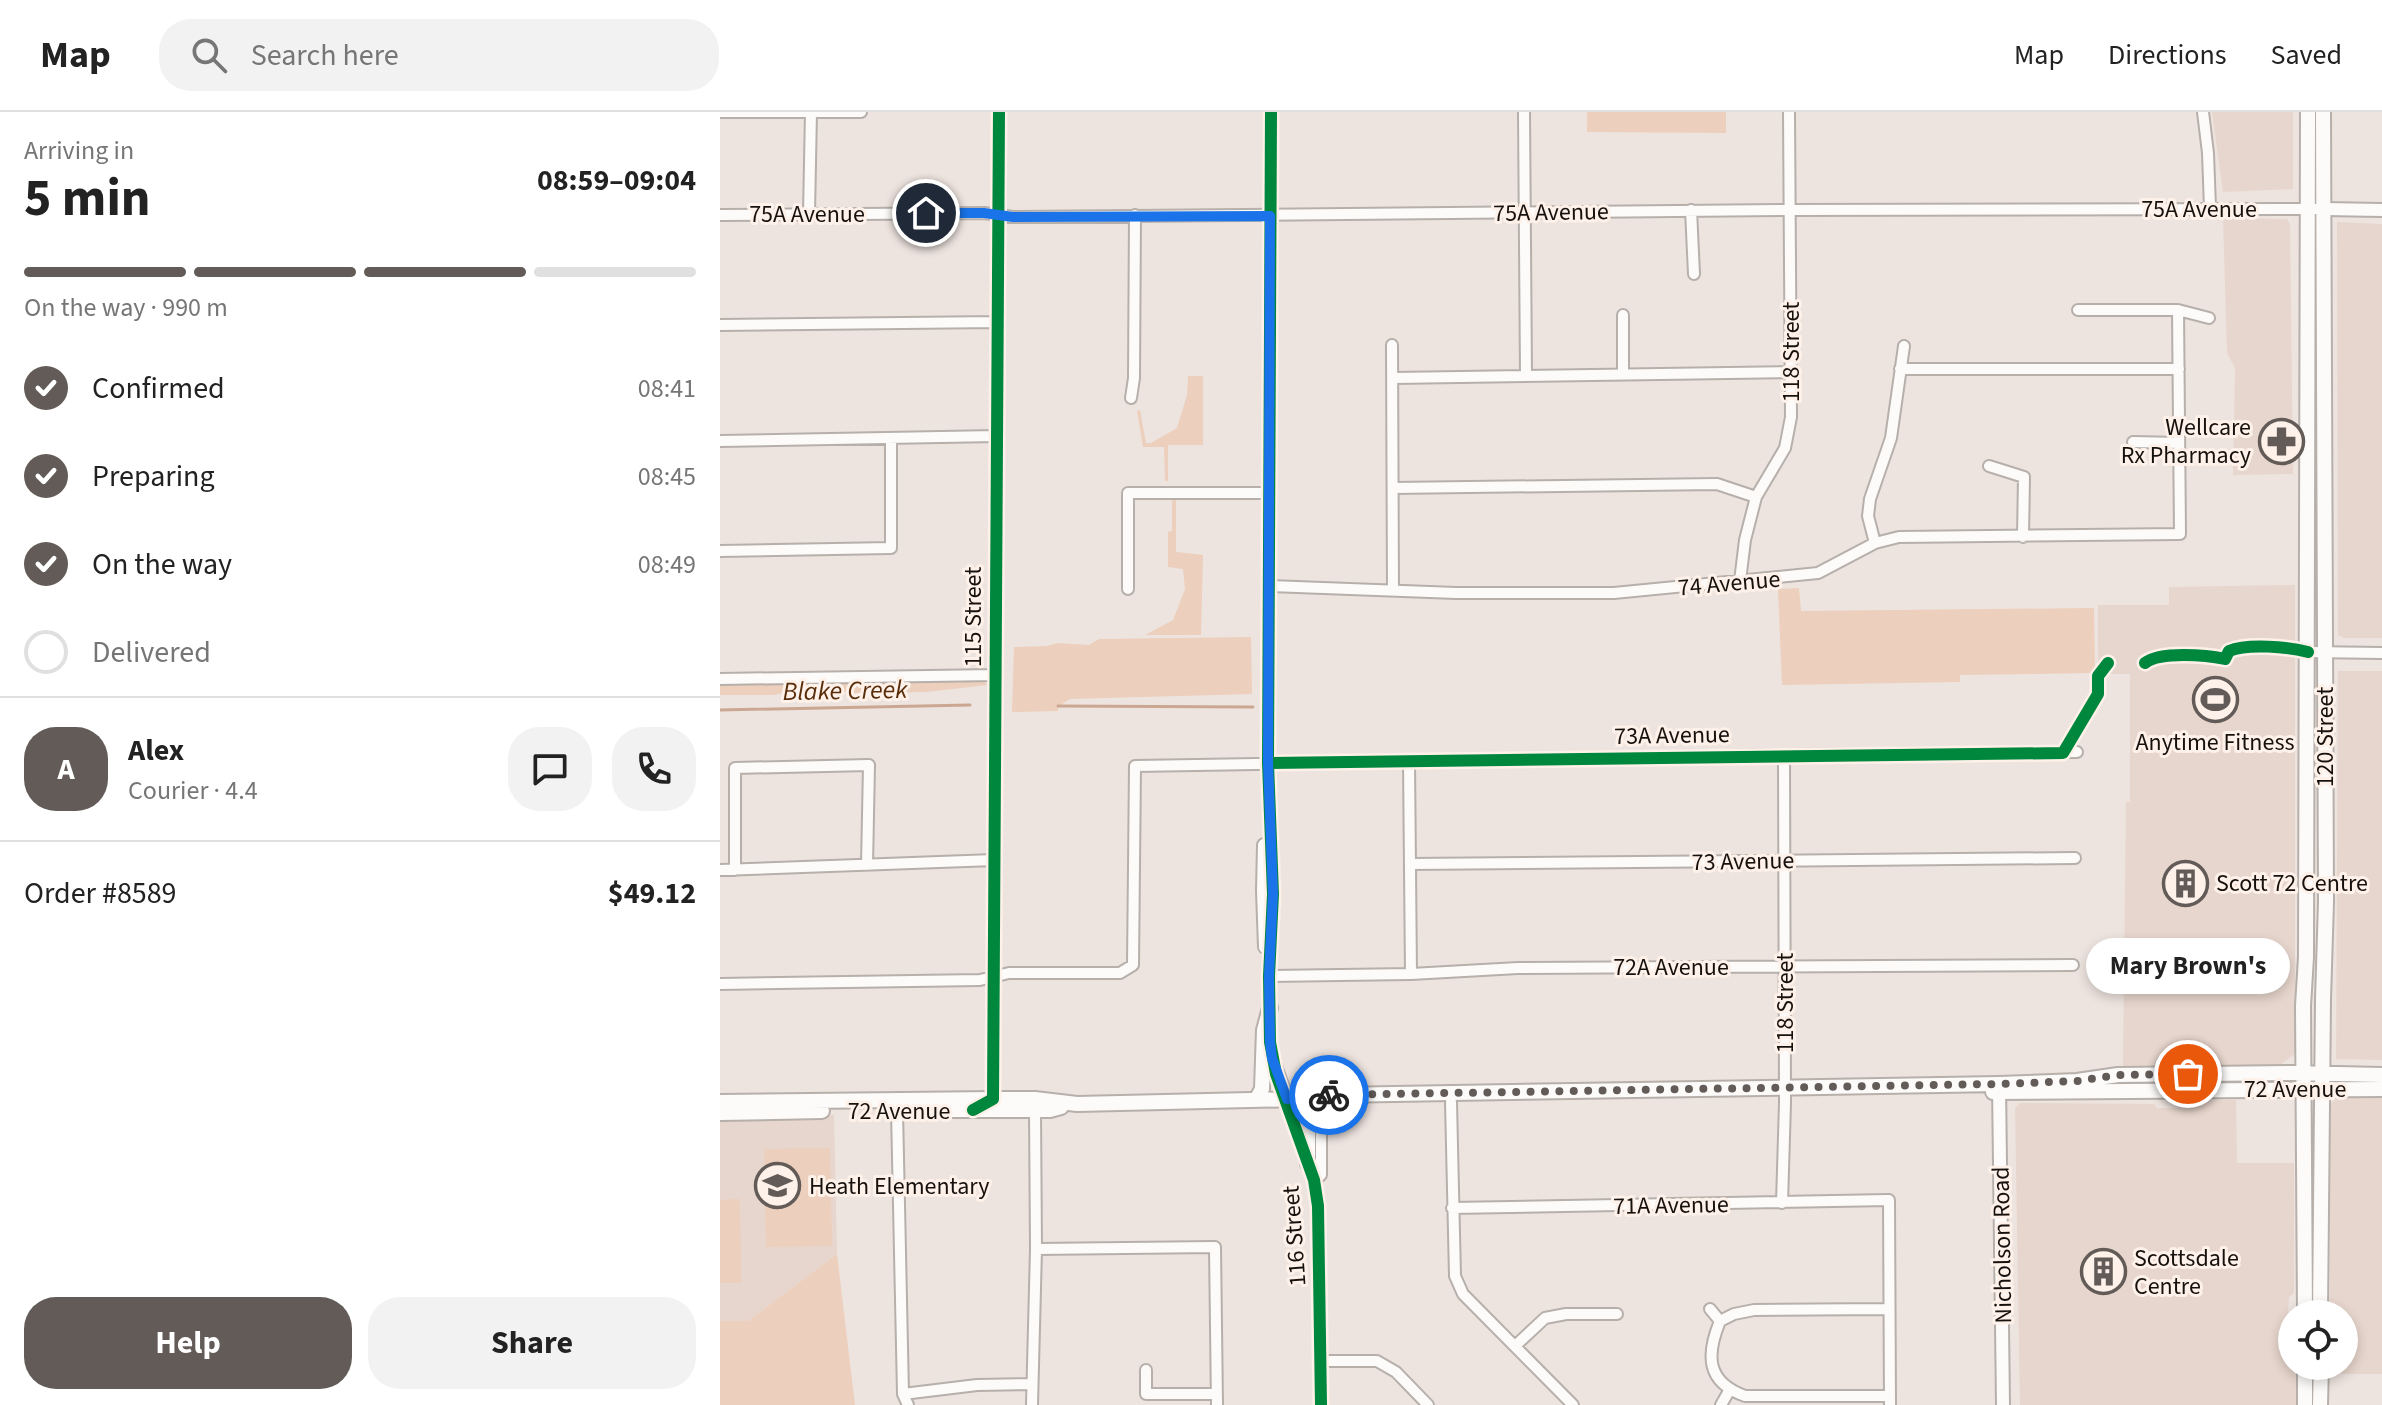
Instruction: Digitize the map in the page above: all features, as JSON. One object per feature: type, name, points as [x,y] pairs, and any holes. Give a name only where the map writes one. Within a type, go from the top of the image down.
[{"type":"main road","name":"120 Street","points":[[2305,1300],[2308,112]]},
{"type":"main road","name":"120 Street","points":[[2320,1300],[2326,959],[2323,112]]},
{"type":"main road","points":[[2308,361],[2313,375],[2315,421],[2324,429]]},
{"type":"main road","points":[[2308,432],[2314,491],[2325,494]]},
{"type":"main road","points":[[1256,1100],[1262,1089],[1264,1030],[1270,1008]]},
{"type":"main road","points":[[2123,1091],[2128,1085],[2140,1083],[2180,1082],[2188,1074]]},
{"type":"main road","name":"72 Avenue","points":[[1999,1088],[2118,1075],[2188,1074],[2304,1081]]},
{"type":"main road","name":"72 Avenue","points":[[1299,1101],[1335,1095],[1999,1088],[2123,1091],[2382,1075]]},
{"type":"main road","name":"72 Avenue","points":[[2323,1080],[2382,1089]]},
{"type":"main road","name":"72 Avenue","points":[[720,1113],[1035,1110],[1077,1104],[1256,1100],[1451,1102],[1785,1091]]},
{"type":"main road","name":"72 Avenue","points":[[720,1102],[1035,1099],[1077,1104]]},
{"type":"main road","points":[[1299,1101],[1308,1113],[1308,1164]]},
{"type":"main road","points":[[2305,1380],[2305,1405]]},
{"type":"main road","points":[[2320,1405],[2321,1380]]},
{"type":"street","points":[[720,112],[861,112]]},
{"type":"street","points":[[809,214],[811,112]]},
{"type":"street","name":"115 Street","points":[[993,1099],[999,112]]},
{"type":"street","name":"116 Street","points":[[1271,112],[1268,802],[1263,930],[1269,976],[1272,1058],[1299,1101],[1318,1206],[1321,1405]]},
{"type":"street","points":[[1524,112],[1526,376]]},
{"type":"street","name":"118 Street","points":[[1740,581],[1745,540],[1756,497],[1785,448],[1791,417],[1789,112]]},
{"type":"street","points":[[2203,112],[2210,208]]},
{"type":"street","points":[[1691,210],[1694,274]]},
{"type":"street","name":"75A Avenue","points":[[720,215],[1270,216],[1691,210],[2382,210]]},
{"type":"street","points":[[1131,398],[1134,378],[1135,215]]},
{"type":"street","points":[[2078,310],[2178,310],[2209,318]]},
{"type":"street","points":[[2133,442],[2179,443],[2178,310]]},
{"type":"street","points":[[1623,315],[1623,375]]},
{"type":"street","points":[[720,325],[997,322]]},
{"type":"street","points":[[1392,345],[1393,591]]},
{"type":"street","points":[[1875,543],[1868,516],[1870,499],[1891,438],[1904,346]]},
{"type":"street","points":[[1900,369],[2179,369]]},
{"type":"street","points":[[1393,378],[1792,372]]},
{"type":"street","points":[[720,441],[996,436]]},
{"type":"street","points":[[720,551],[891,548],[891,439]]},
{"type":"street","name":"74 Avenue","points":[[1269,586],[1393,591],[1614,593],[1818,573],[1875,543],[1899,537],[2180,534],[2179,443]]},
{"type":"street","points":[[1989,466],[2024,477],[2023,537]]},
{"type":"street","points":[[1393,488],[1717,484],[1756,497]]},
{"type":"street","points":[[1128,589],[1128,493],[1269,493]]},
{"type":"street","points":[[2308,652],[2382,653]]},
{"type":"street","points":[[720,679],[995,675]]},
{"type":"street","name":"73A Avenue","points":[[993,978],[1009,973],[1120,973],[1133,965],[1135,766],[2077,752]]},
{"type":"street","name":"118 Street","points":[[1782,1203],[1785,1091],[1784,755]]},
{"type":"street","points":[[1409,761],[1411,974]]},
{"type":"street","points":[[735,870],[735,768],[869,765],[867,865]]},
{"type":"street","name":"73 Avenue","points":[[1410,864],[2075,858]]},
{"type":"street","points":[[720,870],[994,860]]},
{"type":"street","name":"72A Avenue","points":[[1269,976],[1411,974],[1518,968],[2073,965]]},
{"type":"street","points":[[720,984],[993,978]]},
{"type":"street","name":"Nicholson Road","points":[[1999,1088],[2003,1405]]},
{"type":"street","points":[[973,1110],[993,1099]]},
{"type":"street","points":[[1451,1102],[1455,1276],[1463,1294],[1573,1405]]},
{"type":"street","points":[[897,1110],[906,1400],[977,1385],[1032,1384]]},
{"type":"street","points":[[1032,1405],[1036,1249],[1035,1110]]},
{"type":"street","name":"116 Street","points":[[1314,1180],[1321,1175],[1321,1119]]},
{"type":"street","name":"71A Avenue","points":[[1452,1208],[1889,1200],[1887,1309]]},
{"type":"street","points":[[1036,1249],[1215,1247],[1217,1400],[1146,1394],[1146,1370]]},
{"type":"street","points":[[1710,1309],[1720,1321]]},
{"type":"street","points":[[1887,1309],[1889,1400],[1792,1401],[1745,1396],[1729,1391],[1712,1369],[1711,1351],[1720,1321],[1754,1310],[1887,1309]]},
{"type":"street","points":[[1515,1346],[1545,1318],[1566,1314],[1617,1314]]},
{"type":"street","points":[[1321,1361],[1377,1361],[1396,1372],[1428,1405]]},
{"type":"street","points":[[1721,1405],[1729,1391]]},
{"type":"shaded area","points":[[1587,112],[1726,112],[1726,133],[1587,132]]},
{"type":"shaded area","points":[[2212,112],[2293,112],[2293,189],[2223,192]]},
{"type":"shaded area","points":[[2223,218],[2287,219],[2290,224],[2293,474],[2233,475],[2235,368],[2227,353]]},
{"type":"shaded area","points":[[2337,222],[2382,224],[2382,638],[2344,638],[2338,635]]},
{"type":"shaded area","points":[[1188,376],[1203,376],[1203,445],[1168,445],[1168,481],[1165,481],[1164,447],[1143,447],[1137,411],[1140,410],[1146,443],[1177,428],[1187,395]]},
{"type":"shaded area","points":[[1172,495],[1176,495],[1176,552],[1203,555],[1201,635],[1145,635],[1173,620],[1185,589],[1183,569],[1168,567]]},
{"type":"shaded area","name":"Scott 72 Centre","points":[[2295,585],[2295,1054],[2280,1065],[2123,1068],[2130,674],[2098,674],[2098,605],[2169,605],[2169,587]]},
{"type":"shaded area","points":[[1799,588],[1801,611],[2094,608],[2095,673],[1960,675],[1960,682],[1782,685],[1778,589]]},
{"type":"shaded area","points":[[1251,637],[1252,694],[1070,699],[1059,706],[1058,711],[1012,712],[1014,647],[1057,643],[1089,645],[1099,639]]},
{"type":"shaded area","points":[[2338,671],[2382,671],[2382,1060],[2336,1059]]},
{"type":"shaded area","points":[[981,680],[988,685],[926,692],[852,693],[799,689],[774,695],[720,695],[720,683]]},
{"type":"shaded area","points":[[2382,1097],[2382,1374],[2358,1374],[2358,1300],[2330,1300],[2330,1104],[2337,1098]]},
{"type":"shaded area","name":"Scottsdale Centre","points":[[2184,1100],[2236,1100],[2237,1163],[2294,1163],[2294,1293],[2289,1300],[2278,1300],[2278,1380],[2296,1380],[2296,1405],[2020,1405],[2015,1108],[2020,1103],[2154,1104],[2157,1108],[2178,1108]]},
{"type":"shaded area","name":"Heath Elementary","points":[[834,1115],[837,1254],[748,1321],[720,1321],[720,1118]]},
{"type":"shaded area","points":[[830,1148],[832,1246],[766,1247],[764,1149]]},
{"type":"shaded area","points":[[740,1199],[741,1283],[720,1283],[720,1200]]},
{"type":"shaded area","points":[[837,1254],[855,1405],[720,1405],[720,1321],[748,1321]]},
{"type":"waterway","name":"Blake Creek","points":[[720,710],[970,705]]},
{"type":"waterway","name":"Blake Creek","points":[[1058,706],[1253,707]]},
{"type":"cycle path","points":[[973,1110],[993,1099],[999,112]]},
{"type":"cycle path","points":[[1271,112],[1268,763],[1273,894],[1270,1042],[1276,1074],[1314,1180],[1318,1206],[1321,1405]]},
{"type":"cycle path","points":[[2145,663],[2172,655],[2225,659],[2229,651],[2257,646],[2308,652]]},
{"type":"cycle path","points":[[1268,763],[2063,753],[2098,694],[2098,676],[2108,663]]},
{"type":"way so far","points":[[1329,1095],[1999,1084],[2077,1081],[2118,1075],[2188,1074]]},
{"type":"place","name":"Wellcare Rx Pharmacy","points":[[2282,441]]},
{"type":"place","name":"Anytime Fitness","points":[[2215,700]]},
{"type":"place","name":"Scott 72 Centre","points":[[2185,883]]},
{"type":"place","name":"Mary Brown's","points":[[2188,1074]]},
{"type":"place","name":"Heath Elementary","points":[[778,1186]]},
{"type":"place","name":"Scottsdale Centre","points":[[2103,1272]]},
{"type":"route","points":[[926,213],[984,213],[1013,217],[1270,216],[1268,802],[1273,894],[1270,1042],[1276,1074],[1287,1099],[1329,1095]]}]
